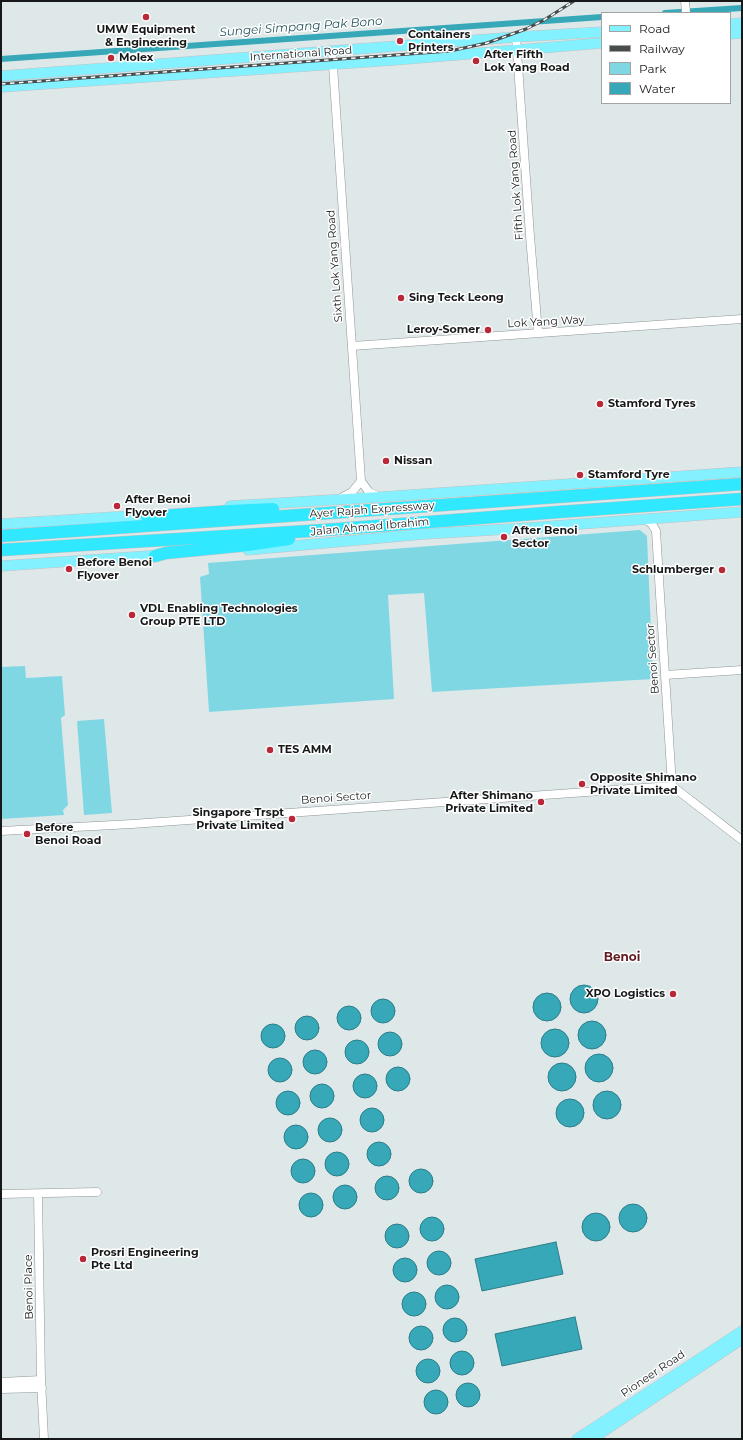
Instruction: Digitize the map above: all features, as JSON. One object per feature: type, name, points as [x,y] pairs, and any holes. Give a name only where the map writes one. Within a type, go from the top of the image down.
[{"type":"highway","name":"Ayer Rajah Expressway","points":[[1,536],[742,484]]},
{"type":"highway","name":"Ayer Rajah Expressway","points":[[1,550],[325,530],[742,499]]},
{"type":"highway","points":[[146,515],[160,516],[231,510],[340,507],[392,509]]},
{"type":"highway","points":[[155,556],[184,550],[282,541],[317,535],[325,530]]},
{"type":"main road","points":[[731,24],[742,23]]},
{"type":"main road","name":"International Road","points":[[1,76],[516,37],[601,32]]},
{"type":"main road","points":[[731,34],[742,33]]},
{"type":"main road","name":"International Road","points":[[1,87],[333,64],[601,43]]},
{"type":"main road","points":[[1,524],[146,515],[160,512],[257,503],[381,497],[742,472]]},
{"type":"main road","name":"Jalan Ahmad Ibrahim","points":[[1,566],[267,549],[424,534],[742,512]]},
{"type":"main road","name":"Pioneer Road","points":[[577,1439],[742,1331]]},
{"type":"main road","name":"Pioneer Road","points":[[592,1439],[742,1339]]},
{"type":"street","points":[[685,1],[686,12]]},
{"type":"street","name":"Fifth Lok Yang Road","points":[[516,37],[538,332]]},
{"type":"street","name":"Sixth Lok Yang Road","points":[[332,51],[361,480]]},
{"type":"street","name":"Lok Yang Way","points":[[352,346],[742,319]]},
{"type":"street","points":[[341,499],[352,492],[361,480],[369,492],[381,497]]},
{"type":"street","points":[[656,531],[660,523],[666,517]]},
{"type":"street","points":[[645,518],[652,524],[656,531]]},
{"type":"street","name":"Benoi Sector","points":[[1,831],[132,824],[672,786],[656,531]]},
{"type":"street","points":[[665,675],[742,670]]},
{"type":"street","points":[[672,786],[742,840]]},
{"type":"street","points":[[1,1194],[97,1192]]},
{"type":"street","name":"Benoi Place","points":[[38,1194],[44,1439]]},
{"type":"street","points":[[1,1382],[42,1384]]},
{"type":"street","points":[[1,1389],[42,1384]]},
{"type":"green space","points":[[640,530],[647,536],[653,679],[432,692],[424,593],[388,595],[394,699],[209,712],[200,577],[209,574],[208,563]]},
{"type":"green space","points":[[25,666],[26,678],[62,676],[65,715],[61,718],[68,805],[63,810],[64,815],[1,819],[1,667]]},
{"type":"green space","points":[[104,719],[112,813],[84,815],[77,721]]},
{"type":"water","points":[[584,985],[590,986],[594,989],[597,993],[597,1005],[594,1009],[590,1012],[584,1013],[578,1012],[574,1009],[571,1005],[570,999],[571,993],[574,989],[578,986]]},
{"type":"water","points":[[547,993],[553,994],[557,997],[560,1001],[560,1013],[557,1017],[553,1020],[547,1021],[541,1020],[537,1017],[534,1013],[533,1007],[534,1001],[537,997],[541,994]]},
{"type":"water","points":[[378,999],[388,999],[395,1006],[395,1016],[388,1023],[378,1023],[371,1016],[371,1006]]},
{"type":"water","points":[[349,1006],[358,1009],[361,1018],[358,1027],[349,1030],[340,1027],[337,1018],[340,1009]]},
{"type":"water","points":[[307,1016],[316,1019],[319,1028],[316,1037],[307,1040],[298,1037],[295,1028],[298,1019]]},
{"type":"water","points":[[592,1021],[598,1022],[602,1025],[605,1029],[605,1041],[602,1045],[598,1048],[592,1049],[586,1048],[582,1045],[579,1041],[578,1035],[579,1029],[582,1025],[586,1022]]},
{"type":"water","points":[[268,1024],[278,1024],[285,1031],[285,1041],[278,1048],[268,1048],[261,1041],[261,1031]]},
{"type":"water","points":[[555,1029],[561,1030],[565,1033],[568,1037],[568,1049],[565,1053],[561,1056],[555,1057],[549,1056],[545,1053],[542,1049],[541,1043],[542,1037],[545,1033],[549,1030]]},
{"type":"water","points":[[390,1032],[399,1035],[402,1044],[399,1053],[390,1056],[381,1053],[378,1044],[381,1035]]},
{"type":"water","points":[[352,1040],[362,1040],[369,1047],[369,1057],[362,1064],[352,1064],[345,1057],[345,1047]]},
{"type":"water","points":[[315,1050],[324,1053],[327,1062],[324,1071],[315,1074],[306,1071],[303,1062],[306,1053]]},
{"type":"water","points":[[599,1054],[605,1055],[609,1058],[612,1062],[612,1074],[609,1078],[605,1081],[599,1082],[593,1081],[589,1078],[586,1074],[585,1068],[586,1062],[589,1058],[593,1055]]},
{"type":"water","points":[[275,1058],[285,1058],[292,1065],[292,1075],[285,1082],[275,1082],[268,1075],[268,1065]]},
{"type":"water","points":[[562,1063],[568,1064],[572,1067],[575,1071],[575,1083],[572,1087],[568,1090],[562,1091],[556,1090],[552,1087],[549,1083],[548,1077],[549,1071],[552,1067],[556,1064]]},
{"type":"water","points":[[393,1067],[403,1067],[410,1074],[410,1084],[403,1091],[393,1091],[386,1084],[386,1074]]},
{"type":"water","points":[[360,1074],[370,1074],[377,1081],[377,1091],[370,1098],[360,1098],[353,1091],[353,1081]]},
{"type":"water","points":[[322,1084],[331,1087],[334,1096],[331,1105],[322,1108],[313,1105],[310,1096],[313,1087]]},
{"type":"water","points":[[288,1091],[297,1094],[300,1103],[297,1112],[288,1115],[279,1112],[276,1103],[279,1094]]},
{"type":"water","points":[[607,1091],[613,1092],[617,1095],[620,1099],[620,1111],[617,1115],[613,1118],[607,1119],[601,1118],[597,1115],[594,1111],[593,1105],[594,1099],[597,1095],[601,1092]]},
{"type":"water","points":[[570,1099],[576,1100],[580,1103],[583,1107],[583,1119],[580,1123],[576,1126],[570,1127],[564,1126],[560,1123],[557,1119],[556,1113],[557,1107],[560,1103],[564,1100]]},
{"type":"water","points":[[372,1108],[381,1111],[384,1120],[381,1129],[372,1132],[363,1129],[360,1120],[363,1111]]},
{"type":"water","points":[[330,1118],[339,1121],[342,1130],[339,1139],[330,1142],[321,1139],[318,1130],[321,1121]]},
{"type":"water","points":[[296,1125],[305,1128],[308,1137],[305,1146],[296,1149],[287,1146],[284,1137],[287,1128]]},
{"type":"water","points":[[379,1142],[388,1145],[391,1154],[388,1163],[379,1166],[370,1163],[367,1154],[370,1145]]},
{"type":"water","points":[[337,1152],[346,1155],[349,1164],[346,1173],[337,1176],[328,1173],[325,1164],[328,1155]]},
{"type":"water","points":[[298,1159],[308,1159],[315,1166],[315,1176],[308,1183],[298,1183],[291,1176],[291,1166]]},
{"type":"water","points":[[421,1169],[430,1172],[433,1181],[430,1190],[421,1193],[412,1190],[409,1181],[412,1172]]},
{"type":"water","points":[[387,1176],[396,1179],[399,1188],[396,1197],[387,1200],[378,1197],[375,1188],[378,1179]]},
{"type":"water","points":[[340,1185],[350,1185],[357,1192],[357,1202],[350,1209],[340,1209],[333,1202],[333,1192]]},
{"type":"water","points":[[311,1193],[320,1196],[323,1205],[320,1214],[311,1217],[302,1214],[299,1205],[302,1196]]},
{"type":"water","points":[[633,1204],[639,1205],[643,1208],[646,1212],[646,1224],[643,1228],[639,1231],[633,1232],[627,1231],[623,1228],[620,1224],[619,1218],[620,1212],[623,1208],[627,1205]]},
{"type":"water","points":[[596,1213],[602,1214],[606,1217],[609,1221],[609,1233],[606,1237],[602,1240],[596,1241],[590,1240],[586,1237],[583,1233],[582,1227],[583,1221],[586,1217],[590,1214]]},
{"type":"water","points":[[432,1217],[441,1220],[444,1229],[441,1238],[432,1241],[423,1238],[420,1229],[423,1220]]},
{"type":"water","points":[[392,1224],[402,1224],[409,1231],[409,1241],[402,1248],[392,1248],[385,1241],[385,1231]]},
{"type":"water","points":[[556,1242],[563,1274],[482,1291],[475,1259]]},
{"type":"water","points":[[439,1251],[448,1254],[451,1263],[448,1272],[439,1275],[430,1272],[427,1263],[430,1254]]},
{"type":"water","points":[[405,1258],[414,1261],[417,1270],[414,1279],[405,1282],[396,1279],[393,1270],[396,1261]]},
{"type":"water","points":[[442,1285],[452,1285],[459,1292],[459,1302],[452,1309],[442,1309],[435,1302],[435,1292]]},
{"type":"water","points":[[409,1292],[419,1292],[426,1299],[426,1309],[419,1316],[409,1316],[402,1309],[402,1299]]},
{"type":"water","points":[[575,1317],[582,1349],[502,1366],[495,1334]]},
{"type":"water","points":[[455,1318],[464,1321],[467,1330],[464,1339],[455,1342],[446,1339],[443,1330],[446,1321]]},
{"type":"water","points":[[421,1326],[430,1329],[433,1338],[430,1347],[421,1350],[412,1347],[409,1338],[412,1329]]},
{"type":"water","points":[[457,1351],[467,1351],[474,1358],[474,1368],[467,1375],[457,1375],[450,1368],[450,1358]]},
{"type":"water","points":[[428,1359],[437,1362],[440,1371],[437,1380],[428,1383],[419,1380],[416,1371],[419,1362]]},
{"type":"water","points":[[463,1383],[473,1383],[480,1390],[480,1400],[473,1407],[463,1407],[456,1400],[456,1390]]},
{"type":"water","points":[[431,1390],[441,1390],[448,1397],[448,1407],[441,1414],[431,1414],[424,1407],[424,1397]]},
{"type":"waterway","name":"Sungei Simpang Pak Bono","points":[[680,12],[742,8]]},
{"type":"waterway","name":"Sungei Simpang Pak Bono","points":[[1,59],[601,17]]},
{"type":"railway","points":[[1,84],[450,51],[487,43],[526,29],[544,20],[574,1]]},
{"type":"place","name":"UMW Equipment & Engineering","points":[[146,17]]},
{"type":"place","name":"Containers Printers","points":[[400,41]]},
{"type":"place","name":"Molex","points":[[111,58]]},
{"type":"place","name":"After Fifth Lok Yang Road","points":[[476,61]]},
{"type":"place","name":"Sing Teck Leong","points":[[401,298]]},
{"type":"place","name":"Leroy-Somer","points":[[488,330]]},
{"type":"place","name":"Stamford Tyres","points":[[600,404]]},
{"type":"place","name":"Nissan","points":[[386,461]]},
{"type":"place","name":"Stamford Tyre","points":[[580,475]]},
{"type":"place","name":"After Benoi Flyover","points":[[117,506]]},
{"type":"place","name":"After Benoi Sector","points":[[504,537]]},
{"type":"place","name":"Before Benoi Flyover","points":[[69,569]]},
{"type":"place","name":"Schlumberger","points":[[722,570]]},
{"type":"place","name":"VDL Enabling Technologies Group PTE LTD","points":[[132,615]]},
{"type":"place","name":"TES AMM","points":[[270,750]]},
{"type":"place","name":"Opposite Shimano Private Limited","points":[[582,784]]},
{"type":"place","name":"After Shimano Private Limited","points":[[541,802]]},
{"type":"place","name":"Singapore Trspt Private Limited","points":[[292,819]]},
{"type":"place","name":"Before Benoi Road","points":[[27,834]]},
{"type":"place","name":"XPO Logistics","points":[[673,994]]},
{"type":"place","name":"Prosri Engineering Pte Ltd","points":[[83,1259]]},
{"type":"district","name":"Benoi","points":[[622,957]]}]
